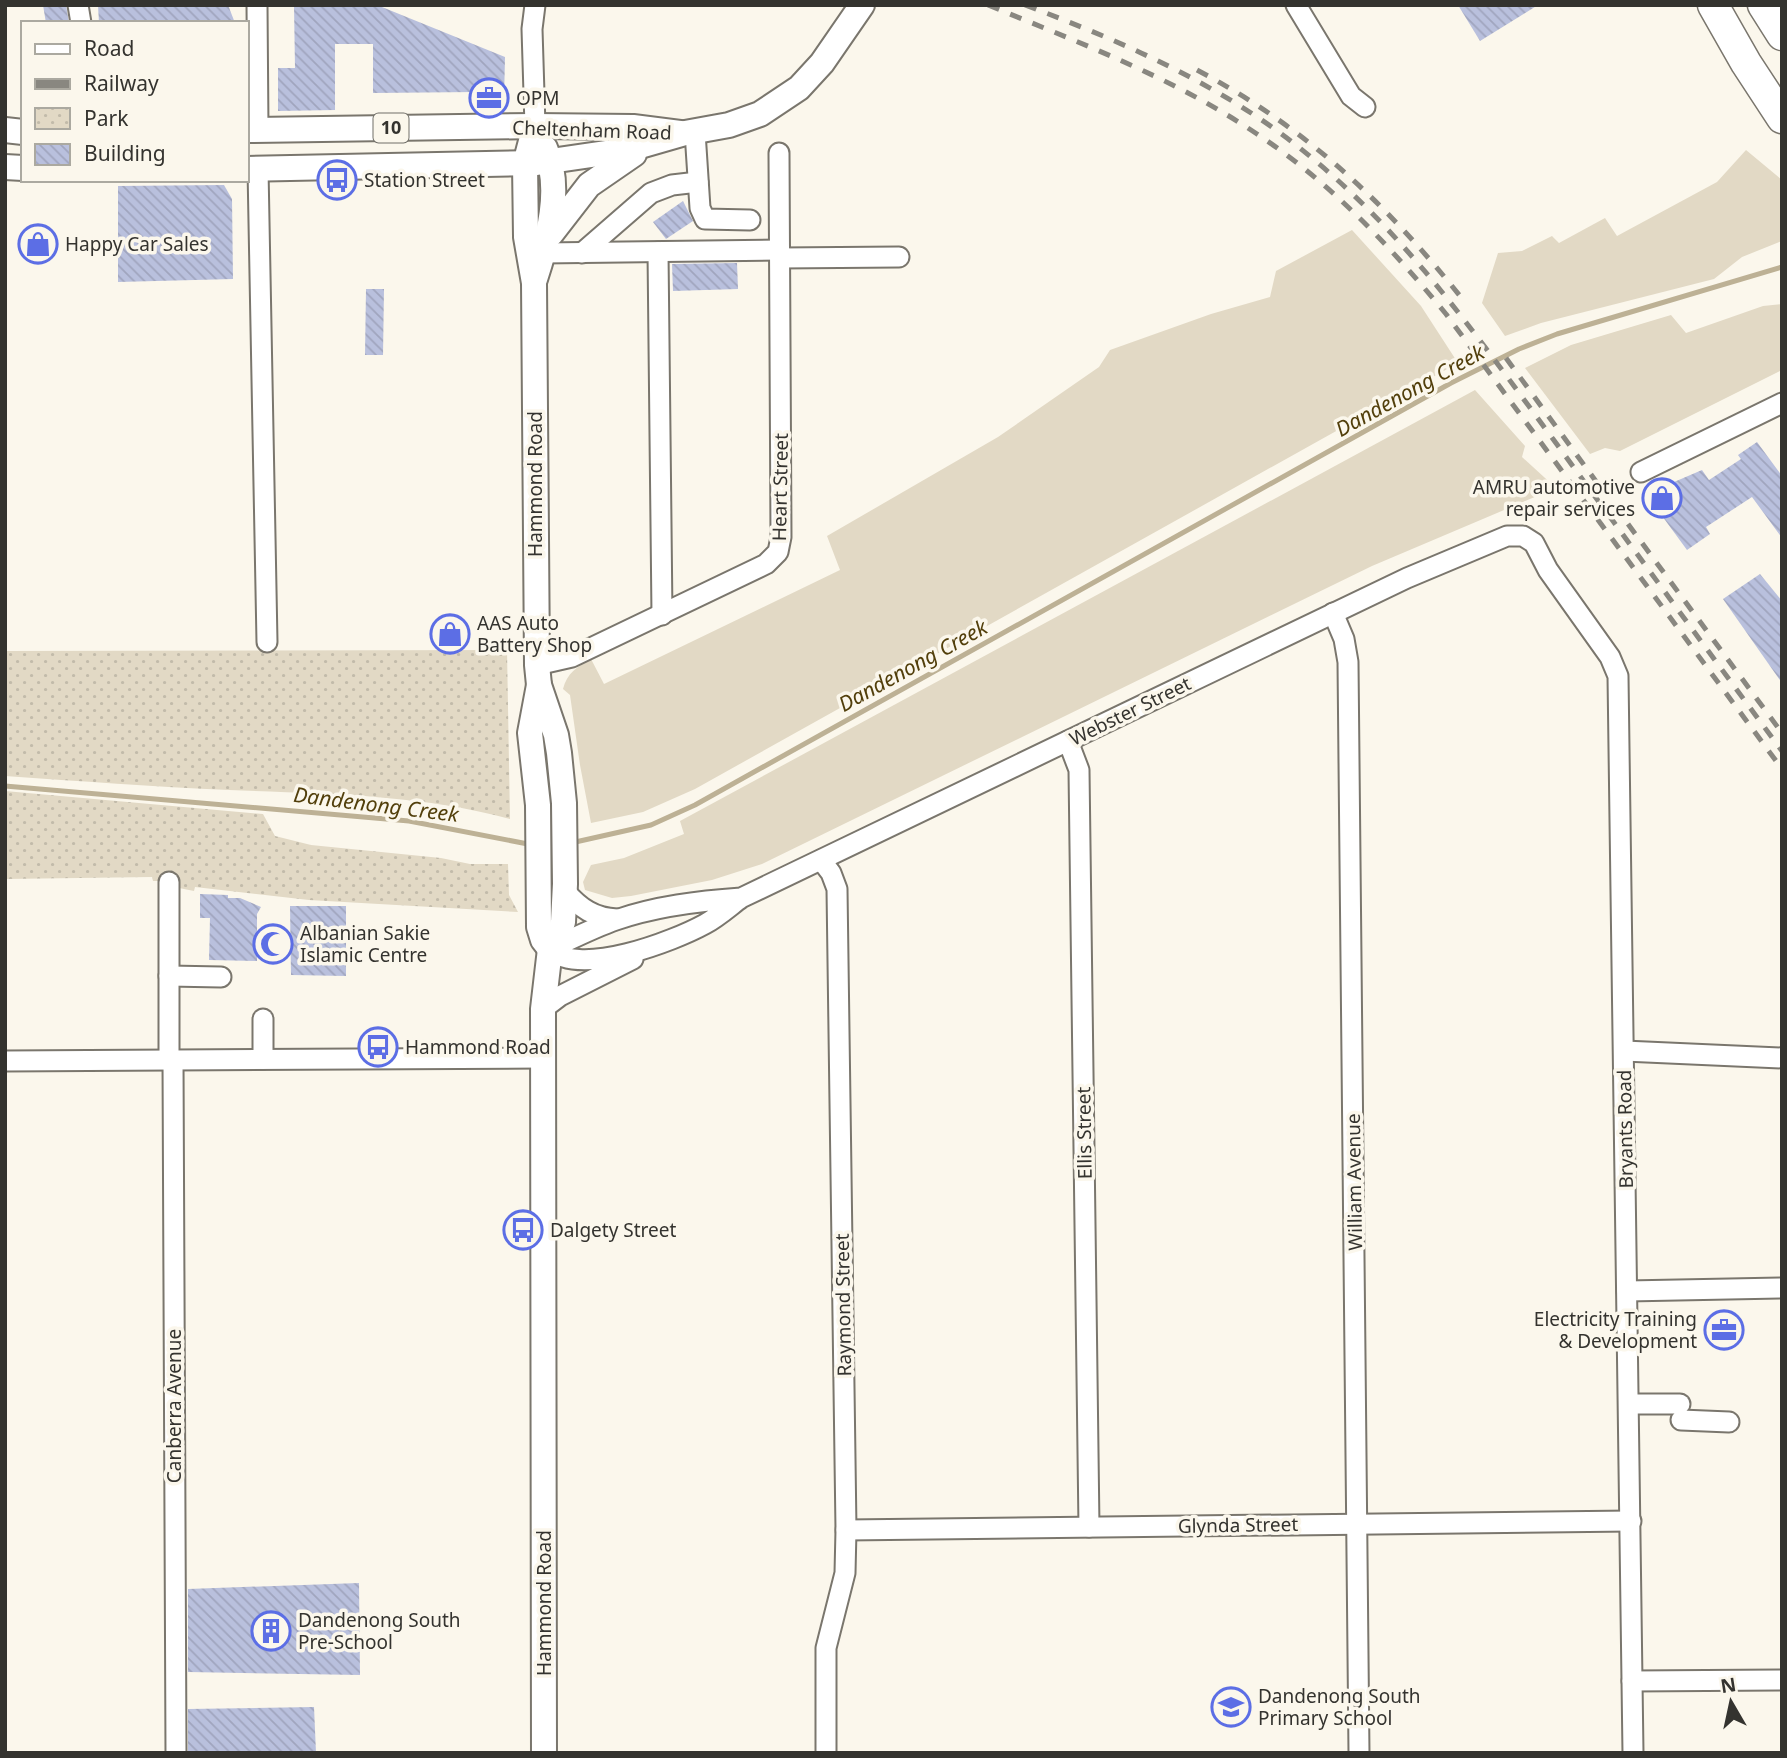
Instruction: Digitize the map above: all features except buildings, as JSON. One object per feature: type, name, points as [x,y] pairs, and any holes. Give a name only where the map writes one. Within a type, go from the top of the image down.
[{"type":"highway","points":[[1713,5],[1782,118]]},
{"type":"highway","points":[[1763,5],[1782,35]]},
{"type":"main road","name":"Cheltenham Road","points":[[252,169],[525,164],[646,146],[729,125],[751,118],[792,94],[822,63],[862,5]]},
{"type":"main road","name":"Cheltenham Road","points":[[252,130],[535,126],[633,127],[690,133]]},
{"type":"main road","points":[[535,126],[551,161]]},
{"type":"main road","name":"Hammond Road","points":[[535,126],[525,164],[526,237],[534,284],[538,675],[530,733],[538,805],[539,928],[550,949]]},
{"type":"main road","points":[[252,130],[252,169]]},
{"type":"main road","points":[[545,246],[571,206],[592,181],[646,146]]},
{"type":"main road","name":"Hammond Road","points":[[534,284],[545,246],[552,204],[551,161]]},
{"type":"main road","name":"Hammond Road","points":[[538,675],[556,735],[562,767],[565,887],[562,925],[550,949],[543,1009],[544,1753]]},
{"type":"street","points":[[535,5],[532,29],[535,126]]},
{"type":"street","points":[[1296,5],[1351,96],[1365,107]]},
{"type":"street","points":[[252,130],[256,10]]},
{"type":"street","points":[[690,133],[700,208],[705,219],[750,220]]},
{"type":"street","name":"Heart Street","points":[[538,675],[766,565],[776,555],[781,544],[779,153]]},
{"type":"street","points":[[252,169],[267,642]]},
{"type":"street","points":[[582,253],[650,193],[672,185],[698,182]]},
{"type":"street","points":[[545,246],[582,253],[899,257]]},
{"type":"street","points":[[658,252],[662,615]]},
{"type":"street","points":[[1641,472],[1782,403]]},
{"type":"street","name":"Webster Street","points":[[543,1009],[560,996],[659,944],[705,924],[741,898],[1407,578],[1507,536],[1523,536]]},
{"type":"street","name":"Bryants Road","points":[[1523,536],[1534,543],[1548,570],[1610,657],[1618,676],[1633,1753]]},
{"type":"street","name":"William Avenue","points":[[1333,613],[1344,639],[1348,662],[1359,1753]]},
{"type":"street","name":"Ellis Street","points":[[1068,741],[1079,770],[1089,1527]]},
{"type":"street","name":"Raymond Street","points":[[821,860],[831,873],[837,889],[846,1530],[845,1573],[826,1648],[826,1753]]},
{"type":"street","name":"Canberra Avenue","points":[[169,882],[176,1753]]},
{"type":"street","name":"Webster Street","points":[[565,887],[591,914],[620,919]]},
{"type":"street","name":"Webster Street","points":[[550,949],[620,919],[701,901],[741,898]]},
{"type":"street","name":"Webster Street","points":[[550,949],[563,957],[601,958],[659,944]]},
{"type":"street","points":[[169,976],[221,977]]},
{"type":"street","points":[[263,1019],[263,1059]]},
{"type":"street","points":[[1624,1051],[1782,1058]]},
{"type":"street","points":[[5,1061],[542,1058]]},
{"type":"street","points":[[1628,1291],[1782,1288]]},
{"type":"street","points":[[1629,1404],[1729,1422]]},
{"type":"street","name":"Glynda Street","points":[[846,1530],[1631,1521]]},
{"type":"street","points":[[1632,1681],[1782,1680]]},
{"type":"green space","points":[[1746,150],[1782,180],[1782,241],[1742,257],[1714,279],[1541,323],[1505,336],[1482,303],[1498,253],[1522,251],[1552,236],[1559,243],[1605,218],[1617,236],[1717,182]]},
{"type":"green space","points":[[1352,230],[1421,306],[1458,363],[695,789],[643,812],[591,823],[570,695],[563,689],[567,679],[577,668],[591,659],[604,684],[840,570],[827,536],[998,437],[1099,367],[1110,350],[1211,314],[1270,297],[1276,271]]},
{"type":"green space","points":[[1782,304],[1782,370],[1620,451],[1605,448],[1590,454],[1525,368],[1571,345],[1671,315],[1686,333],[1763,306]]},
{"type":"green space","points":[[1475,390],[1525,446],[1522,457],[1556,488],[1372,566],[762,864],[712,880],[631,896],[612,898],[585,890],[583,882],[591,865],[624,858],[684,834],[680,821]]},
{"type":"green space","points":[[507,650],[510,819],[441,804],[371,797],[5,776],[5,651]]},
{"type":"green space","points":[[5,791],[263,814],[275,836],[311,845],[441,858],[470,864],[508,864],[509,895],[518,912],[309,900],[195,887],[194,891],[174,887],[174,881],[153,881],[152,877],[5,879]]},
{"type":"waterway","name":"Dandenong Creek","points":[[571,843],[651,825],[695,805],[1451,383],[1519,349],[1557,334],[1782,267]]},
{"type":"waterway","name":"Dandenong Creek","points":[[5,786],[409,821],[533,845]]},
{"type":"railway","points":[[988,5],[1126,63],[1225,114],[1310,173],[1358,217],[1446,314],[1782,769]]},
{"type":"railway","points":[[1025,5],[1101,35],[1211,89],[1280,133],[1347,189],[1411,256],[1470,327],[1782,751]]},
{"type":"railway","points":[[1197,70],[1274,117],[1343,171],[1405,232],[1464,301]]},
{"type":"railway","points":[[1506,358],[1603,491]]},
{"type":"railway","points":[[1628,524],[1782,733]]},
{"type":"place","name":"OPM","points":[[489,98]]},
{"type":"place","name":"Station Street","points":[[337,180]]},
{"type":"place","name":"Happy Car Sales","points":[[38,244]]},
{"type":"place","name":"AMRU automotive repair services","points":[[1662,498]]},
{"type":"place","name":"AAS Auto Battery Shop","points":[[450,634]]},
{"type":"place","name":"Albanian Sakie Islamic Centre","points":[[273,944]]},
{"type":"place","name":"Hammond Road","points":[[378,1047]]},
{"type":"place","name":"Dalgety Street","points":[[523,1230]]},
{"type":"place","name":"Electricity Training & Development","points":[[1724,1330]]},
{"type":"place","name":"Dandenong South Pre-School","points":[[271,1631]]},
{"type":"place","name":"Dandenong South Primary School","points":[[1231,1707]]}]
